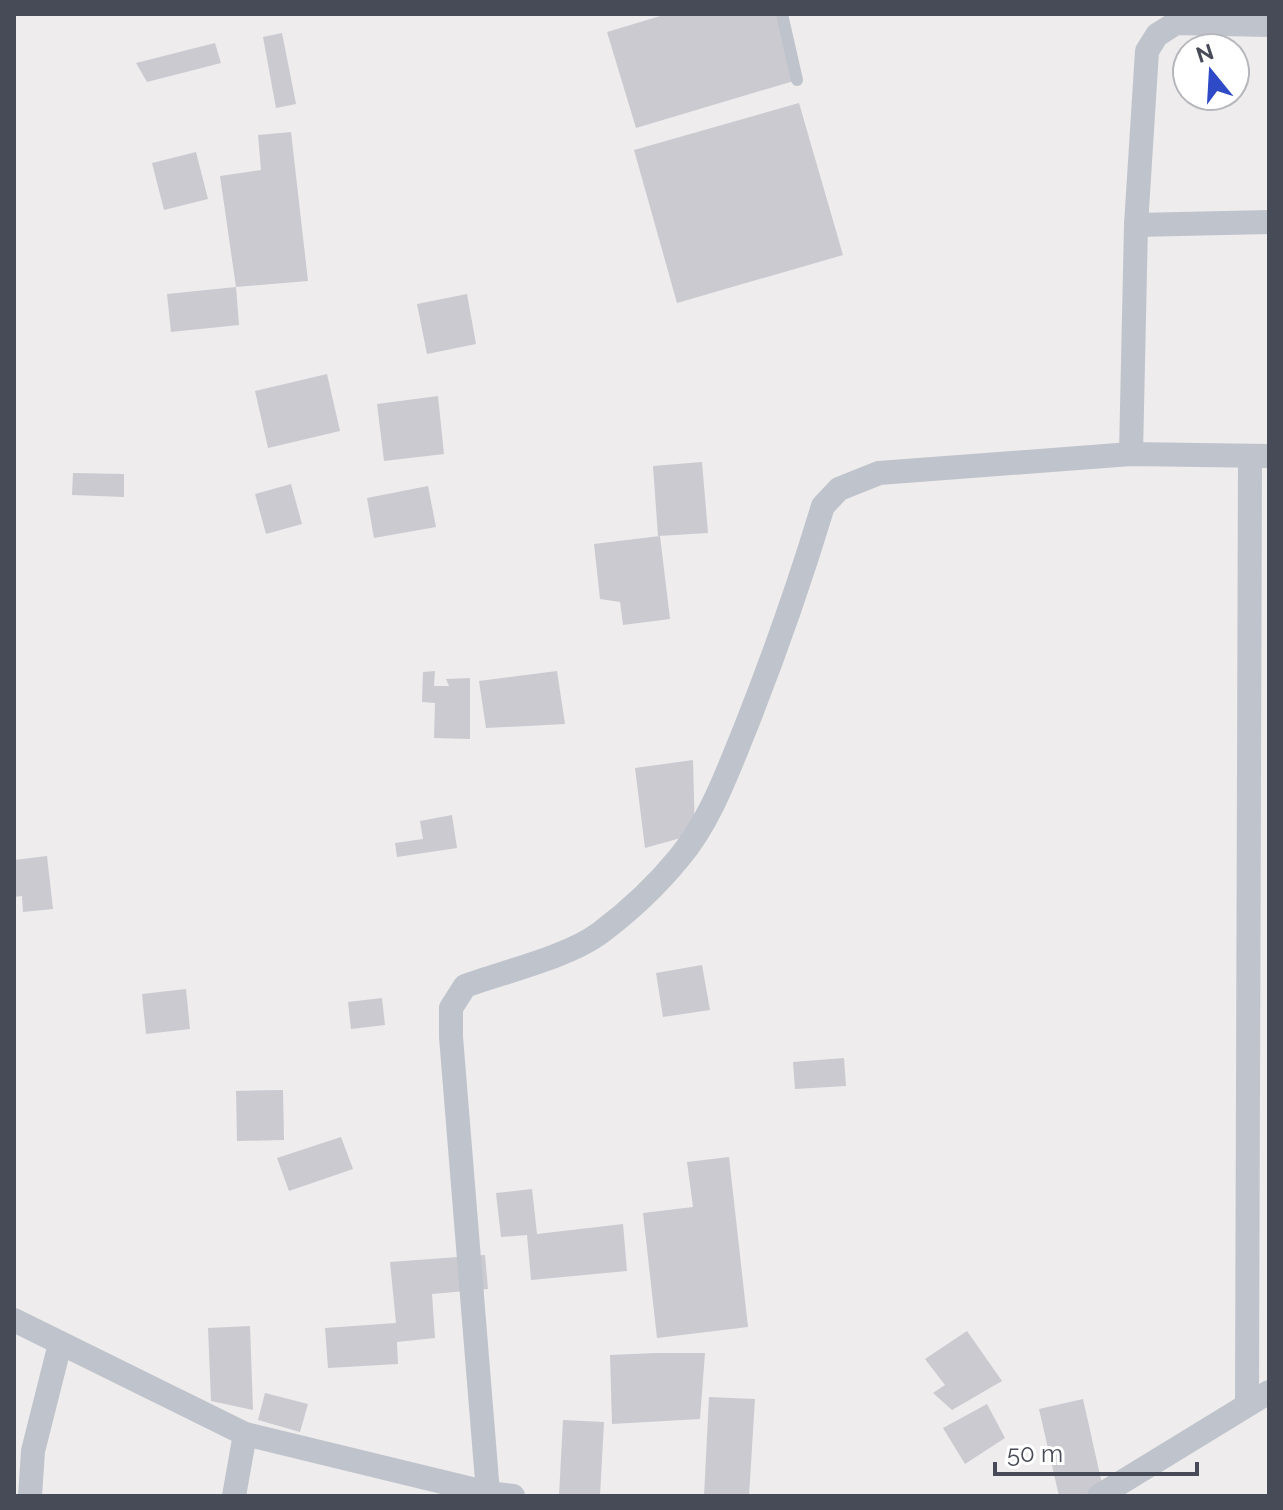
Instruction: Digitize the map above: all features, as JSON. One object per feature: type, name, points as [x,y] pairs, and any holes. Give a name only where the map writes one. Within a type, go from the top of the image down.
[{"type":"street","points":[[1131,454],[1136,225],[1147,51],[1157,35],[1176,23],[1269,25]]},
{"type":"street","points":[[1136,225],[1269,222]]},
{"type":"street","points":[[488,1493],[451,1037],[451,1008],[465,986],[561,952],[598,935],[680,857],[711,809],[730,766],[775,655],[823,506],[839,489],[879,473],[1170,452],[1260,456],[1258,1398],[1099,1496]]},
{"type":"street","points":[[14,1320],[245,1434],[488,1493],[513,1496]]},
{"type":"street","points":[[30,1496],[33,1451],[60,1344]]},
{"type":"street","points":[[234,1496],[245,1434]]},
{"type":"lane","points":[[782,14],[797,80]]},
{"type":"building","points":[[667,14],[777,14],[797,80],[636,128],[607,32]]},
{"type":"building","points":[[282,33],[296,104],[276,108],[263,37]]},
{"type":"building","points":[[215,43],[221,63],[147,82],[136,63]]},
{"type":"building","points":[[799,103],[843,255],[677,303],[634,150]]},
{"type":"building","points":[[291,132],[308,281],[236,287],[220,176],[261,170],[258,135]]},
{"type":"building","points":[[196,152],[208,199],[164,210],[152,163]]},
{"type":"building","points":[[236,287],[239,325],[171,332],[167,294]]},
{"type":"building","points":[[467,294],[476,344],[427,354],[417,304]]},
{"type":"building","points":[[327,374],[340,431],[268,448],[255,391]]},
{"type":"building","points":[[438,396],[444,454],[384,461],[377,404]]},
{"type":"building","points":[[702,462],[708,533],[658,536],[653,466]]},
{"type":"building","points":[[73,473],[124,474],[124,497],[72,495]]},
{"type":"building","points":[[291,484],[302,524],[266,534],[255,494]]},
{"type":"building","points":[[428,486],[436,527],[374,538],[367,498]]},
{"type":"building","points":[[660,536],[670,619],[623,625],[620,602],[600,599],[594,544]]},
{"type":"building","points":[[435,671],[434,686],[449,686],[446,679],[470,678],[470,739],[434,738],[435,703],[422,702],[423,672]]},
{"type":"building","points":[[557,671],[565,724],[486,728],[479,681]]},
{"type":"building","points":[[693,760],[695,834],[645,848],[635,768]]},
{"type":"building","points":[[452,815],[457,848],[397,857],[395,843],[423,839],[420,821]]},
{"type":"building","points":[[47,856],[53,909],[23,912],[22,896],[14,897],[14,860]]},
{"type":"building","points":[[702,965],[710,1010],[663,1017],[656,973]]},
{"type":"building","points":[[186,989],[190,1029],[146,1034],[142,994]]},
{"type":"building","points":[[382,998],[385,1025],[351,1029],[348,1002]]},
{"type":"building","points":[[844,1058],[846,1086],[795,1089],[793,1062]]},
{"type":"building","points":[[283,1090],[284,1140],[237,1141],[236,1091]]},
{"type":"building","points":[[341,1137],[353,1169],[289,1191],[277,1158]]},
{"type":"building","points":[[729,1157],[748,1327],[657,1338],[643,1213],[693,1207],[687,1162]]},
{"type":"building","points":[[532,1189],[537,1234],[623,1224],[627,1271],[531,1280],[527,1235],[501,1237],[496,1193]]},
{"type":"building","points":[[485,1255],[488,1289],[432,1294],[435,1338],[397,1342],[398,1364],[328,1368],[325,1328],[396,1323],[390,1262]]},
{"type":"building","points":[[250,1326],[253,1410],[211,1401],[208,1328]]},
{"type":"building","points":[[967,1331],[1002,1381],[952,1410],[933,1393],[945,1385],[925,1359]]},
{"type":"building","points":[[705,1353],[700,1419],[612,1424],[610,1355]]},
{"type":"building","points":[[265,1393],[308,1404],[300,1432],[258,1420]]},
{"type":"building","points":[[709,1397],[755,1399],[749,1496],[704,1496]]},
{"type":"building","points":[[1083,1399],[1104,1493],[1059,1496],[1039,1409]]},
{"type":"building","points":[[987,1404],[1005,1438],[965,1464],[943,1428]]},
{"type":"building","points":[[563,1420],[604,1422],[600,1496],[559,1496]]}]
